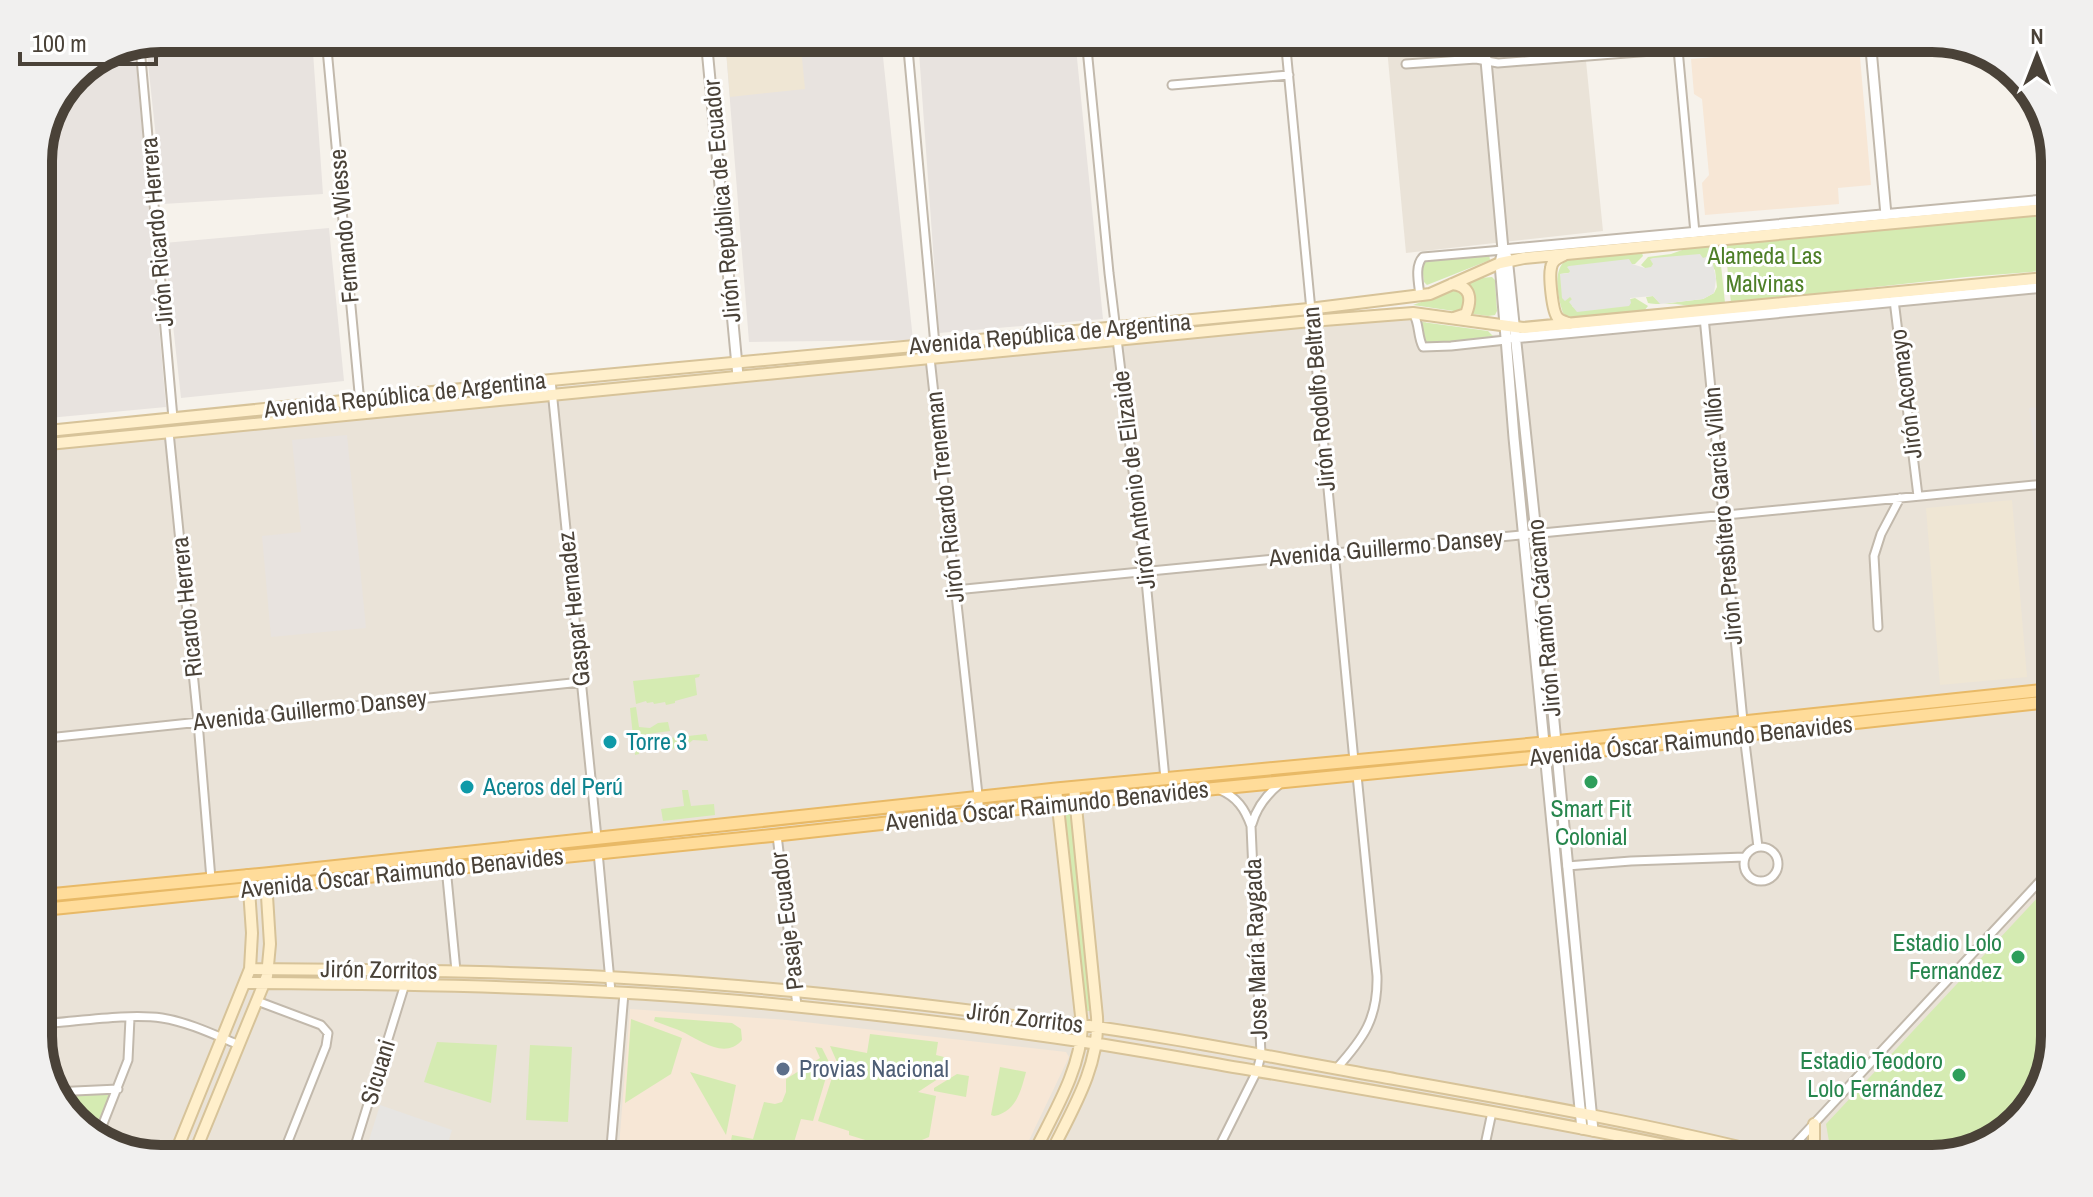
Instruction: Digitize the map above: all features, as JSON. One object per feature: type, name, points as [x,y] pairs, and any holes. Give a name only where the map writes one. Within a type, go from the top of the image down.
[{"type":"main road","name":"Avenida República de Argentina","points":[[52,444],[1118,340],[1310,315],[1430,294],[1504,258],[2041,209]]},
{"type":"main road","points":[[1566,254],[1555,259],[1550,274],[1555,312],[1560,320],[1571,324]]},
{"type":"main road","name":"Avenida República de Argentina","points":[[52,431],[1116,327],[1310,315],[1413,313],[1452,318],[1510,333],[1571,324],[1894,297],[2041,279]]},
{"type":"main road","points":[[1452,284],[1467,290],[1469,306],[1466,314],[1452,318]]},
{"type":"main road","name":"Avenida Óscar Raimundo Benavides","points":[[52,895],[1074,787],[1550,742],[2041,690]]},
{"type":"main road","name":"Avenida Óscar Raimundo Benavides","points":[[52,909],[1551,756],[2041,703]]},
{"type":"main road","points":[[1055,1145],[1089,1072],[1098,1027],[1074,787]]},
{"type":"main road","points":[[1038,1145],[1073,1072],[1082,1041],[1056,789]]},
{"type":"main road","points":[[198,1145],[268,969],[270,944],[265,874]]},
{"type":"main road","points":[[179,1145],[250,969],[252,933],[248,875]]},
{"type":"main road","name":"Jirón Zorritos","points":[[250,969],[456,971],[610,978],[795,992],[1082,1025],[1586,1115],[1724,1145]]},
{"type":"main road","name":"Jirón Zorritos","points":[[245,983],[405,984],[611,992],[797,1006],[1082,1041],[1492,1112],[1588,1130],[1646,1145]]},
{"type":"main road","points":[[1814,1124],[1815,1145]]},
{"type":"street","name":"Fernando Wiesse","points":[[327,52],[361,414]]},
{"type":"street","name":"Jirón República de Ecuador","points":[[707,52],[738,376]]},
{"type":"street","name":"Jirón Ricardo Treneman","points":[[908,52],[935,345],[930,358],[980,813]]},
{"type":"street","name":"Jirón Antonio de Elizaide","points":[[1087,52],[1165,779]]},
{"type":"street","name":"Jirón Rodolfo Beltran","points":[[1287,52],[1354,761]]},
{"type":"street","name":"Jirón Ramón Cárcamo","points":[[1485,52],[1588,1130]]},
{"type":"street","points":[[1406,64],[1476,59],[1498,63],[1639,52]]},
{"type":"street","points":[[1678,52],[1695,233]]},
{"type":"street","points":[[1871,52],[1886,215]]},
{"type":"street","name":"Jirón Ricardo Herrera","points":[[141,55],[173,418]]},
{"type":"street","points":[[1172,85],[1289,75]]},
{"type":"street","name":"Avenida República de Argentina","points":[[1504,258],[1695,233],[2041,200]]},
{"type":"street","points":[[1420,296],[1418,268],[1423,257],[1504,258]]},
{"type":"street","name":"Avenida República de Argentina","points":[[1894,297],[2041,287]]},
{"type":"street","name":"Jirón Acomayo","points":[[1894,297],[1918,496]]},
{"type":"street","points":[[1413,313],[1418,322],[1420,343],[1428,348],[1510,333]]},
{"type":"street","name":"Avenida República de Argentina","points":[[1510,333],[1704,315]]},
{"type":"street","name":"Jirón Presbítero García Villón","points":[[1704,315],[1743,721]]},
{"type":"street","name":"Gaspar Hernadez","points":[[551,380],[597,838]]},
{"type":"street","name":"Ricardo Herrera","points":[[169,432],[211,879]]},
{"type":"street","name":"Avenida Guillermo Dansey","points":[[955,590],[2041,484]]},
{"type":"street","points":[[1878,627],[1874,556],[1881,534],[1900,498]]},
{"type":"street","name":"Avenida Guillermo Dansey","points":[[52,738],[581,682]]},
{"type":"street","points":[[1744,735],[1758,847]]},
{"type":"street","name":"Jirón Ramón Cárcamo","points":[[1551,756],[1567,866],[1577,1021]]},
{"type":"street","points":[[1336,1069],[1362,1038],[1378,998],[1357,775]]},
{"type":"street","name":"Jose María Raygada","points":[[1251,826],[1259,805],[1284,782]]},
{"type":"street","name":"Jose María Raygada","points":[[1216,789],[1228,793],[1241,804],[1251,826],[1261,1055],[1257,1071],[1220,1145]]},
{"type":"street","name":"Pasaje Ecuador","points":[[777,835],[797,1006]]},
{"type":"street","points":[[1758,847],[1769,849],[1777,857],[1778,868],[1771,878],[1761,881],[1750,877],[1744,868],[1745,857],[1758,847]]},
{"type":"street","points":[[598,852],[611,992]]},
{"type":"street","points":[[1567,866],[1745,857]]},
{"type":"street","points":[[446,867],[456,971]]},
{"type":"street","points":[[1795,1145],[2041,880]]},
{"type":"street","name":"Sicuani","points":[[355,1145],[405,984]]},
{"type":"street","points":[[611,1145],[624,993]]},
{"type":"street","points":[[257,1001],[321,1025],[328,1033],[326,1046],[287,1145]]},
{"type":"street","points":[[102,1127],[128,1060],[130,1018]]},
{"type":"street","points":[[52,1023],[163,1018],[239,1045]]},
{"type":"street","points":[[68,1091],[118,1089]]},
{"type":"street","points":[[1485,1145],[1492,1112]]},
{"type":"shaded area","points":[[313,52],[323,194],[163,204],[147,53]]},
{"type":"shaded area","points":[[726,52],[882,52],[913,340],[749,342]]},
{"type":"shaded area","points":[[726,52],[801,52],[805,89],[730,97]]},
{"type":"shaded area","points":[[919,52],[1076,52],[1103,319],[939,333]]},
{"type":"shaded area","points":[[1387,52],[1675,52],[1586,61],[1603,231],[1406,253]]},
{"type":"shaded area","points":[[1775,52],[1860,52],[1871,185],[1838,188],[1839,204],[1705,215],[1702,183],[1709,175],[1702,99],[1694,94],[1691,59]]},
{"type":"shaded area","points":[[136,56],[166,407],[52,418],[52,154],[56,133],[63,113],[89,79],[107,67]]},
{"type":"shaded area","points":[[329,228],[344,381],[181,398],[164,243]]},
{"type":"shaded area","points":[[1700,254],[1713,264],[1716,279],[1714,293],[1703,299],[1660,304],[1653,296],[1630,298],[1629,306],[1577,312],[1569,302],[1570,297],[1565,301],[1562,298],[1560,274],[1569,273],[1569,266],[1629,259],[1632,264],[1645,268],[1651,267],[1650,259],[1653,258]]},
{"type":"shaded area","points":[[2041,283],[2040,1050],[2033,1078],[2018,1102],[1998,1122],[1974,1137],[1932,1145],[161,1145],[133,1141],[107,1130],[84,1113],[60,1078],[52,1043],[52,435],[1397,307],[1417,310],[1432,331],[1453,337],[1529,333]]},
{"type":"shaded area","points":[[2041,407],[2041,463],[2040,453],[2035,453],[2029,408]]},
{"type":"shaded area","points":[[347,435],[366,628],[271,637],[262,536],[301,532],[292,440]]},
{"type":"shaded area","points":[[2012,500],[2027,677],[1940,685],[1926,508]]},
{"type":"shaded area","points":[[630,1009],[787,1020],[1066,1052],[1069,1057],[1027,1145],[619,1145]]},
{"type":"shaded area","points":[[380,1105],[452,1130],[447,1145],[367,1145]]},
{"type":"shaded area","points":[[814,1140],[831,1145],[812,1145]]},
{"type":"green space","name":"Alameda Las Malvinas","points":[[2041,215],[2041,271],[1731,303],[1725,245]]},
{"type":"green space","points":[[1719,246],[1725,303],[1662,304],[1703,299],[1714,293],[1717,287],[1715,270],[1703,259],[1654,264],[1651,268],[1645,268],[1641,265],[1648,257]]},
{"type":"green space","points":[[1642,253],[1643,256],[1635,264],[1560,274],[1572,299],[1572,306],[1578,311],[1635,298],[1648,306],[1644,311],[1573,318],[1563,313],[1558,277],[1566,260]]},
{"type":"green space","points":[[1489,254],[1490,260],[1427,285],[1424,282],[1422,266],[1425,261]]},
{"type":"green space","points":[[1492,277],[1495,280],[1495,315],[1413,305],[1481,278]]},
{"type":"green space","points":[[1653,296],[1661,304],[1648,303],[1646,297]]},
{"type":"green space","points":[[1422,322],[1488,331],[1493,336],[1477,341],[1424,345]]},
{"type":"green space","points":[[700,674],[695,678],[697,695],[666,705],[665,702],[654,704],[646,701],[636,704],[633,681]]},
{"type":"green space","points":[[636,707],[639,727],[650,728],[668,722],[670,731],[633,736],[630,708]]},
{"type":"green space","points":[[706,734],[708,741],[693,740],[669,749],[643,747],[635,755],[634,742]]},
{"type":"green space","points":[[682,790],[688,790],[691,806],[714,804],[715,815],[663,821],[661,809],[684,806]]},
{"type":"green space","points":[[1064,811],[1070,811],[1091,1011],[1085,1011]]},
{"type":"green space","name":"Estadio Lolo Fernandez","points":[[2041,894],[2040,1050],[2033,1078],[2009,1113],[1974,1137],[1932,1145],[1830,1145],[1826,1124]]},
{"type":"green space","points":[[655,1017],[732,1023],[741,1029],[742,1040],[736,1046],[721,1049],[654,1021]]},
{"type":"green space","points":[[631,1019],[682,1038],[671,1074],[625,1103]]},
{"type":"green space","points":[[870,1034],[938,1042],[936,1055],[948,1058],[944,1075],[918,1092],[936,1096],[929,1137],[910,1145],[874,1145],[849,1135],[849,1131],[818,1121],[837,1062],[830,1046],[867,1053]]},
{"type":"green space","points":[[437,1042],[497,1045],[491,1103],[424,1082]]},
{"type":"green space","points":[[530,1045],[572,1047],[568,1122],[526,1120]]},
{"type":"green space","points":[[815,1047],[822,1048],[830,1064],[813,1121],[801,1119],[793,1145],[734,1145],[732,1135],[753,1139],[764,1102],[782,1102],[786,1079],[820,1058]]},
{"type":"green space","points":[[1000,1067],[1026,1072],[1012,1105],[994,1116],[991,1115]]},
{"type":"green space","points":[[690,1072],[736,1085],[726,1135]]},
{"type":"green space","points":[[957,1074],[969,1076],[966,1097],[934,1091],[934,1088]]},
{"type":"green space","points":[[117,1089],[101,1126],[84,1113],[70,1094]]},
{"type":"place","name":"Torre 3","points":[[610,742]]},
{"type":"place","name":"Smart Fit Colonial","points":[[1591,782]]},
{"type":"place","name":"Aceros del Perú","points":[[467,787]]},
{"type":"place","name":"Estadio Lolo Fernandez","points":[[2018,957]]},
{"type":"place","name":"Provias Nacional","points":[[783,1069]]},
{"type":"place","name":"Estadio Teodoro Lolo Fernández","points":[[1959,1075]]}]
